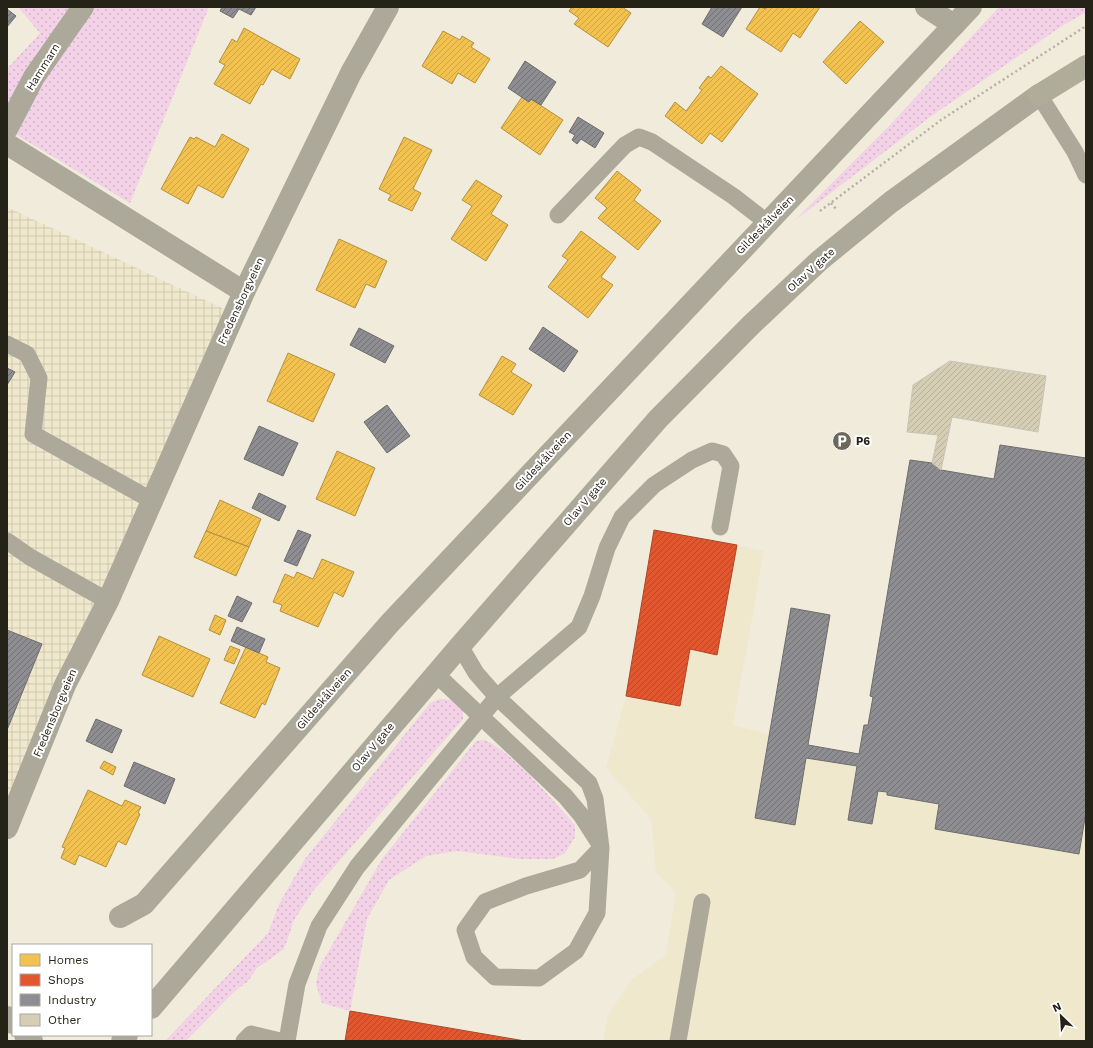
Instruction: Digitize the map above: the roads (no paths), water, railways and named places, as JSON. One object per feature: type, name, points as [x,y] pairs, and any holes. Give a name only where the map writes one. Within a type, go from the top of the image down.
[{"type":"highway","name":"Olav V gate","points":[[1038,94],[1086,66]]},
{"type":"street","name":"Hammarn","points":[[7,129],[34,77],[83,7]]},
{"type":"street","name":"Fredensborgveien","points":[[7,828],[65,685],[108,602],[244,292],[351,73],[388,7]]},
{"type":"street","points":[[926,7],[954,25]]},
{"type":"street","name":"Gildeskålveien","points":[[120,917],[144,904],[390,623],[970,7]]},
{"type":"street","name":"Olav V gate","points":[[152,1007],[460,646],[658,419],[751,325],[819,261],[891,202],[1038,94]]},
{"type":"street","points":[[7,144],[244,292]]},
{"type":"lane","points":[[1038,94],[1075,152],[1086,175]]},
{"type":"lane","points":[[558,215],[625,145],[639,138],[652,142],[733,196],[768,223]]},
{"type":"lane","points":[[7,344],[27,354],[39,378],[33,434],[152,500]]},
{"type":"lane","points":[[287,1041],[297,984],[319,926],[357,867],[497,696],[579,627],[592,596],[607,548],[622,517],[654,485],[692,460],[712,451],[723,454],[731,466],[720,527]]},
{"type":"lane","points":[[7,541],[30,557],[108,602]]},
{"type":"lane","points":[[460,646],[476,673],[497,696],[589,783],[595,799],[601,848],[597,913],[576,951],[539,978],[495,977],[474,957],[465,930],[485,902],[526,886],[580,870],[601,848]]},
{"type":"lane","points":[[436,674],[565,796],[581,815],[601,848]]},
{"type":"lane","points":[[678,1041],[702,902]]},
{"type":"lane","points":[[244,1041],[251,1034],[280,1041]]},
{"type":"place","name":"P6","points":[[842,441]]}]
